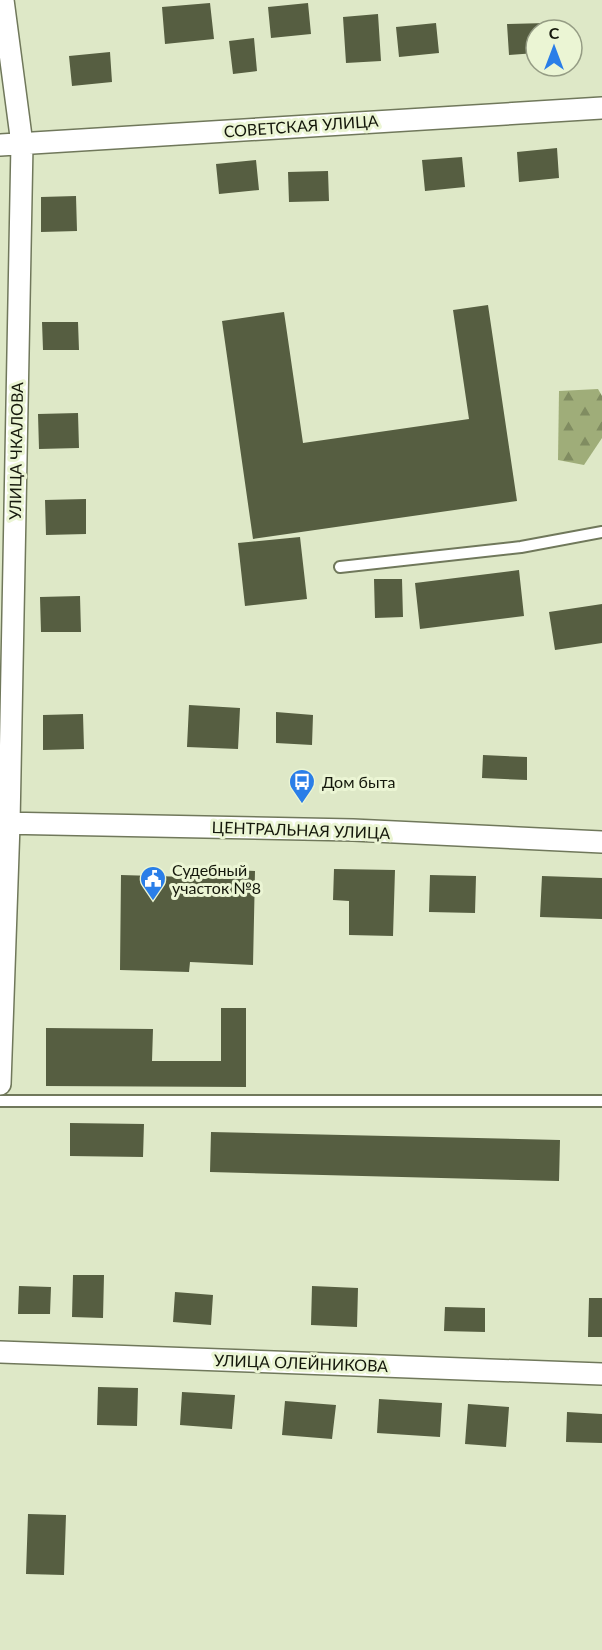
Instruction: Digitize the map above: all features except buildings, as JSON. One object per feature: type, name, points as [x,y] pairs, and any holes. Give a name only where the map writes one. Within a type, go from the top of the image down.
[{"type":"street","name":"УЛИЦА ЧКАЛОВА","points":[[0,1084],[21,144],[3,0]]},
{"type":"street","name":"СОВЕТСКАЯ УЛИЦА","points":[[0,145],[602,108]]},
{"type":"street","name":"ЦЕНТРАЛЬНАЯ УЛИЦА","points":[[5,824],[353,830],[602,842]]},
{"type":"street","name":"УЛИЦА ОЛЕЙНИКОВА","points":[[0,1352],[602,1374]]},
{"type":"lane","points":[[340,567],[521,547],[602,532]]},
{"type":"lane","points":[[0,1101],[602,1101]]},
{"type":"green space","points":[[598,389],[602,396],[602,438],[584,465],[558,460],[559,391]]},
{"type":"place","name":"Дом быта","points":[[302,805]]},
{"type":"place","name":"Судебный участок №8","points":[[153,902]]}]
